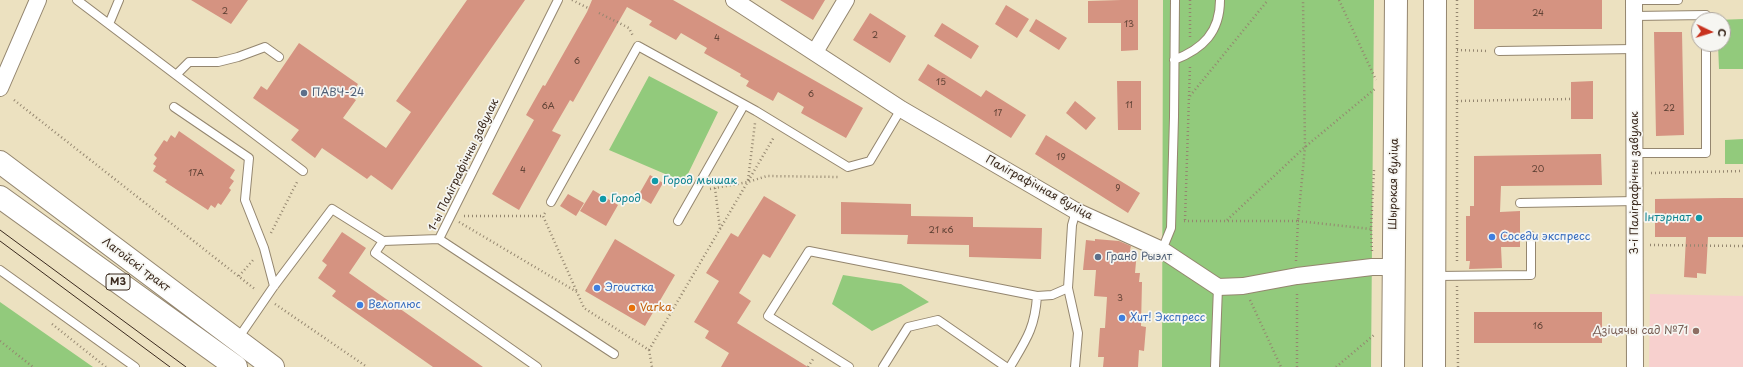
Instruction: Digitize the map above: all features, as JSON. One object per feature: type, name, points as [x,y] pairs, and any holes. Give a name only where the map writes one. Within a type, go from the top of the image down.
[{"type":"main road","name":"Шырокая вуліца","points":[[1393,367],[1396,0]]},
{"type":"main road","points":[[1434,367],[1435,0]]},
{"type":"main road","name":"Лагойскі тракт","points":[[0,162],[236,341],[273,367]]},
{"type":"main road","name":"М3","points":[[0,197],[236,367]]},
{"type":"street","points":[[0,88],[38,0]]},
{"type":"street","name":"Паліграфічная вуліца","points":[[734,0],[901,109],[1076,211],[1162,250],[1218,288]]},
{"type":"street","points":[[815,52],[846,0]]},
{"type":"street","name":"3-і Паліграфічны завулак","points":[[1634,8],[1636,201],[1635,367]]},
{"type":"street","points":[[1218,288],[1243,286],[1297,276],[1357,269],[1394,267]]},
{"type":"lane","points":[[77,0],[303,171]]},
{"type":"lane","points":[[109,24],[119,0]]},
{"type":"lane","name":"1-ы Паліграфічны завулак","points":[[558,0],[439,238],[614,354]]},
{"type":"lane","points":[[1162,250],[1171,228],[1175,0]]},
{"type":"lane","points":[[1174,60],[1190,54],[1208,38],[1216,28],[1220,0]]},
{"type":"lane","points":[[1642,0],[1678,0]]},
{"type":"lane","points":[[1634,8],[1691,14]]},
{"type":"lane","points":[[551,202],[638,46],[756,111],[848,167],[870,161],[901,109]]},
{"type":"lane","points":[[176,75],[189,62],[218,62],[238,57],[265,47],[279,56]]},
{"type":"lane","points":[[1499,51],[1634,49]]},
{"type":"lane","points":[[1635,153],[1706,153],[1706,52]]},
{"type":"lane","points":[[678,221],[744,105]]},
{"type":"lane","points":[[174,107],[249,158],[245,200],[264,248],[274,286]]},
{"type":"lane","points":[[1520,203],[1636,201]]},
{"type":"lane","points":[[236,341],[274,286],[332,209],[383,242],[439,238]]},
{"type":"lane","points":[[1075,367],[1078,333],[1068,288],[1072,225],[1076,211]]},
{"type":"lane","points":[[1435,276],[1531,275],[1531,236]]},
{"type":"lane","points":[[383,242],[375,253],[537,367]]},
{"type":"lane","points":[[849,367],[768,316],[809,251],[1037,296],[1052,295],[1068,288]]},
{"type":"lane","points":[[0,270],[135,367]]},
{"type":"lane","points":[[1215,367],[1218,288]]},
{"type":"lane","points":[[1010,367],[1031,330],[1036,312],[1037,296]]},
{"type":"lane","points":[[883,367],[908,327],[938,320],[1006,367]]},
{"type":"path","points":[[572,0],[588,8]]},
{"type":"path","points":[[1185,220],[1190,97],[1190,0]]},
{"type":"path","points":[[1174,117],[1268,0]]},
{"type":"path","points":[[1171,228],[1185,220],[1298,221],[1305,147],[1303,0]]},
{"type":"path","points":[[1227,220],[1305,147],[1378,86],[1339,0]]},
{"type":"path","points":[[1457,0],[1458,367]]},
{"type":"path","points":[[599,13],[629,28],[638,46]]},
{"type":"path","points":[[1457,50],[1499,51]]},
{"type":"path","points":[[14,100],[266,298],[367,367]]},
{"type":"path","points":[[1457,101],[1571,100]]},
{"type":"path","points":[[748,182],[756,111]]},
{"type":"path","points":[[652,367],[650,350],[781,126]]},
{"type":"path","points":[[694,192],[748,182],[767,176],[842,177],[848,167]]},
{"type":"path","points":[[1650,173],[1743,170]]},
{"type":"path","points":[[238,276],[264,248],[303,171]]},
{"type":"path","points":[[715,188],[720,230]]},
{"type":"path","points":[[543,216],[551,202]]},
{"type":"path","points":[[450,216],[543,216]]},
{"type":"path","points":[[450,216],[577,292]]},
{"type":"path","points":[[543,216],[584,308],[650,350]]},
{"type":"path","points":[[1646,245],[1743,246]]},
{"type":"path","points":[[1336,367],[1376,334]]},
{"type":"path","points":[[0,341],[33,367]]},
{"type":"shaded area","name":"Дзіцячы сад №71","points":[[1650,294],[1743,296],[1743,367],[1649,367]]},
{"type":"green space","points":[[1163,0],[1374,0],[1371,367],[1162,367]]},
{"type":"green space","points":[[1731,19],[1743,19],[1743,69],[1719,69],[1718,52],[1731,52]]},
{"type":"green space","points":[[649,76],[718,112],[684,182],[609,150]]},
{"type":"green space","points":[[1743,139],[1743,164],[1725,164],[1725,140]]},
{"type":"green space","points":[[843,275],[901,284],[929,302],[872,331],[832,304]]},
{"type":"green space","points":[[0,302],[93,367],[0,367]]},
{"type":"building","points":[[191,0],[248,0],[231,24]]},
{"type":"building","name":"ПАВЧ-24","points":[[467,0],[525,0],[392,190],[371,175],[367,179],[322,148],[315,158],[291,140],[299,130],[253,98],[261,86],[267,90],[299,43],[358,84],[350,96],[356,100],[343,118],[386,148],[411,112],[396,101]]},
{"type":"building","points":[[592,0],[673,0],[863,108],[846,138],[801,113],[804,107],[778,92],[773,101],[746,86],[749,81],[740,76],[741,74],[704,53],[707,48],[681,33],[676,40],[649,25],[652,21],[627,7],[573,102],[570,100],[552,131],[561,135],[519,210],[492,194],[534,120],[526,115],[543,85],[545,86],[587,12]]},
{"type":"building","points":[[780,0],[825,0],[813,20]]},
{"type":"building","points":[[1138,0],[1138,50],[1121,51],[1121,23],[1088,23],[1088,1]]},
{"type":"building","points":[[1474,0],[1602,0],[1602,29],[1474,29]]},
{"type":"building","points":[[1006,5],[1029,19],[1017,38],[995,24]]},
{"type":"building","points":[[870,13],[906,36],[890,63],[853,40]]},
{"type":"building","points":[[1036,19],[1067,38],[1059,50],[1029,31]]},
{"type":"building","points":[[942,23],[979,46],[971,59],[934,36]]},
{"type":"building","points":[[1654,32],[1682,32],[1684,135],[1656,136]]},
{"type":"building","points":[[928,64],[981,97],[986,90],[1026,115],[1011,138],[918,80]]},
{"type":"building","points":[[1117,81],[1141,81],[1141,130],[1118,130]]},
{"type":"building","points":[[1593,81],[1593,119],[1571,119],[1571,82]]},
{"type":"building","points":[[1075,101],[1096,118],[1086,130],[1066,113]]},
{"type":"building","points":[[179,131],[235,170],[230,178],[234,181],[229,188],[231,190],[221,205],[218,203],[215,208],[211,205],[208,210],[165,182],[167,180],[153,171],[156,166],[153,164],[157,158],[154,155],[164,140],[167,142],[171,135],[175,138]]},
{"type":"building","points":[[1046,135],[1140,193],[1128,213],[1035,154]]},
{"type":"building","points":[[1601,154],[1602,185],[1501,186],[1500,212],[1520,211],[1520,247],[1501,247],[1502,268],[1469,269],[1470,261],[1466,261],[1466,216],[1470,216],[1470,206],[1474,206],[1474,156]]},
{"type":"building","points":[[650,175],[663,183],[651,204],[638,196]]},
{"type":"building","points":[[593,190],[618,205],[606,226],[580,211]]},
{"type":"building","points":[[568,194],[584,203],[576,216],[560,206]]},
{"type":"building","points":[[764,196],[796,215],[770,258],[763,254],[739,293],[751,301],[737,323],[808,367],[721,367],[729,353],[705,338],[709,331],[694,322],[719,281],[706,273],[731,233],[738,237]]},
{"type":"building","name":"Інтэрнат","points":[[1743,198],[1743,237],[1708,237],[1706,274],[1697,273],[1697,278],[1684,277],[1686,237],[1655,237],[1655,199]]},
{"type":"building","points":[[841,202],[911,204],[911,216],[973,217],[973,227],[1042,228],[1041,259],[969,257],[969,245],[907,244],[908,235],[841,234]]},
{"type":"building","points":[[342,232],[366,248],[349,273],[483,367],[433,367],[332,296],[336,291],[318,278],[327,265],[322,261]]},
{"type":"building","points":[[615,239],[675,275],[645,326],[585,291]]},
{"type":"building","points":[[1095,239],[1119,241],[1131,246],[1130,250],[1137,251],[1135,273],[1140,273],[1139,282],[1142,282],[1141,326],[1146,327],[1144,351],[1139,350],[1138,367],[1103,367],[1104,357],[1098,357],[1100,328],[1105,328],[1107,297],[1094,296],[1096,270],[1083,270],[1086,240],[1095,241]]},
{"type":"building","points":[[1474,312],[1602,312],[1602,343],[1474,343]]},
{"type":"tram line","points":[[0,230],[186,367]]},
{"type":"tram line","points":[[0,241],[170,367]]},
{"type":"place","name":"ПАВЧ-24","points":[[304,93]]},
{"type":"place","name":"Город мышак","points":[[655,181]]},
{"type":"place","name":"Город","points":[[603,199]]},
{"type":"place","name":"Інтэрнат","points":[[1699,218]]},
{"type":"place","name":"Соседи экспресс","points":[[1492,237]]},
{"type":"place","name":"Гранд Рыэлт","points":[[1098,257]]},
{"type":"place","name":"Эгоистка","points":[[597,288]]},
{"type":"place","name":"Велоплюс","points":[[360,305]]},
{"type":"place","name":"Varka","points":[[632,308]]},
{"type":"place","name":"Хит! Экспресс","points":[[1122,318]]},
{"type":"place","name":"Дзіцячы сад №71","points":[[1696,331]]}]
